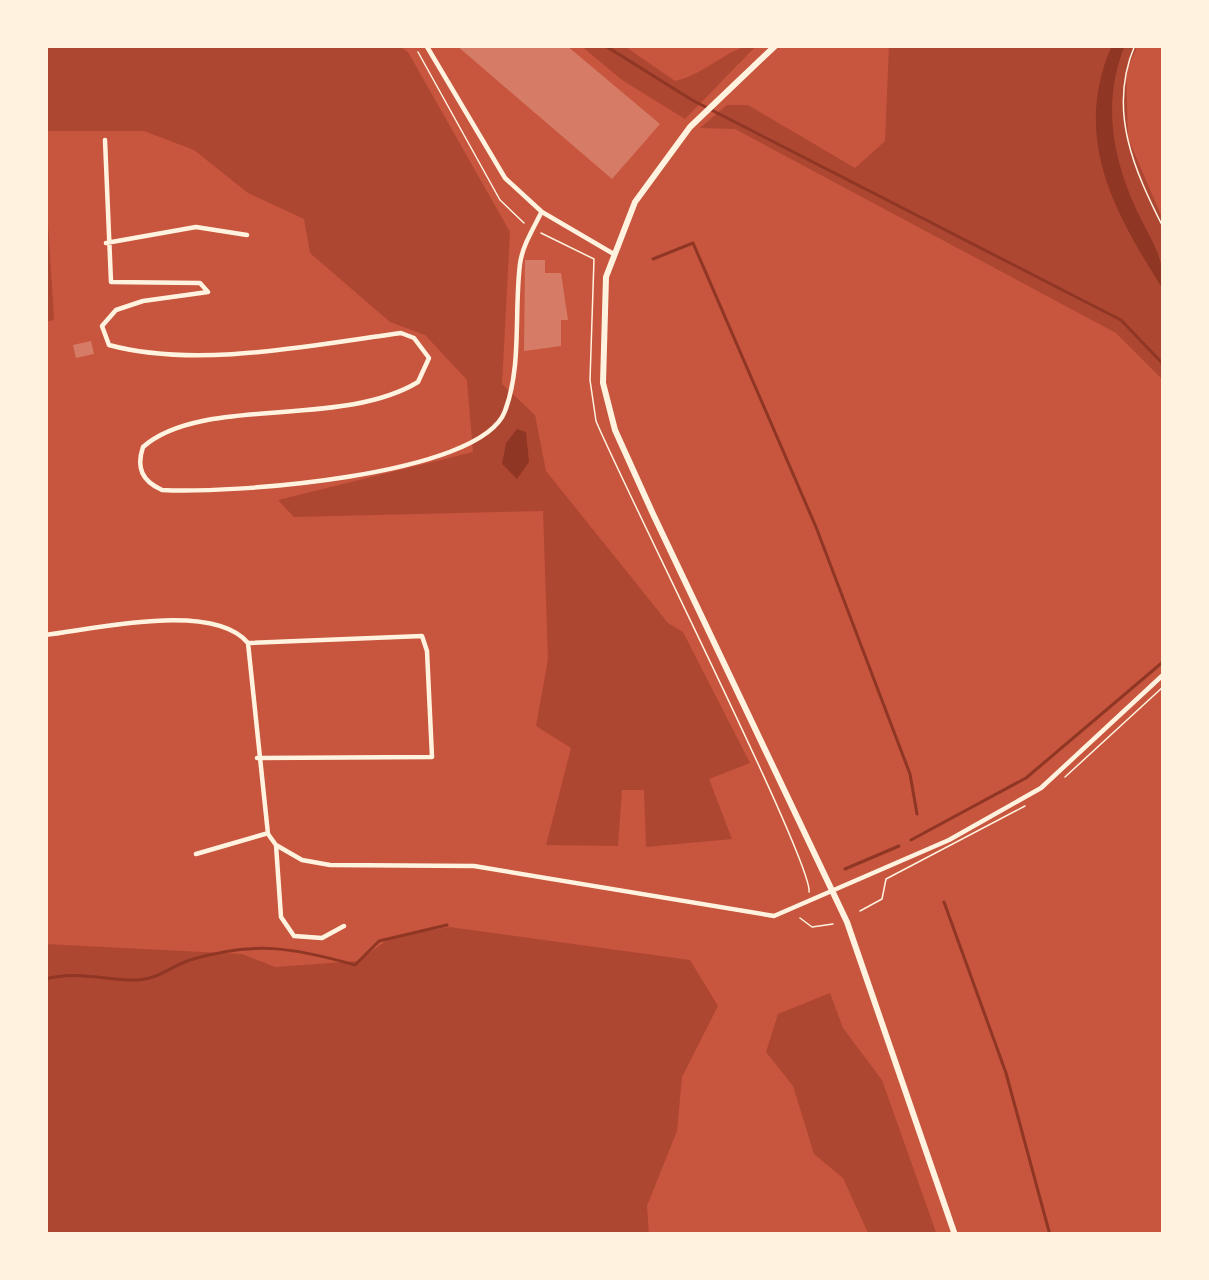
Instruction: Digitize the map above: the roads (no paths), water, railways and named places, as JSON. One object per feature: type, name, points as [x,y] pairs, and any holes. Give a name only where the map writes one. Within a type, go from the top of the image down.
[{"type":"main road","points":[[776,45],[690,127],[644,187],[612,253],[602,305],[601,356],[615,430],[834,892],[955,1235]]},
{"type":"street","points":[[426,45],[494,162],[542,212],[612,253]]},
{"type":"street","points":[[435,45],[435,56]]},
{"type":"street","points":[[105,140],[111,282],[170,279],[200,283],[208,292],[116,310],[102,326],[109,345],[145,350],[307,351],[401,333],[422,348],[428,369],[404,390],[342,408],[173,430],[153,438],[139,458],[144,477],[162,490],[299,486],[374,473],[456,449],[494,428],[504,415],[511,383],[520,261],[542,212]]},
{"type":"street","points":[[106,243],[196,227],[247,235]]},
{"type":"street","points":[[45,635],[143,623],[221,621],[248,643],[422,636],[427,651],[432,757],[257,758]]},
{"type":"street","points":[[248,643],[268,834],[276,845],[302,860],[330,865],[474,866],[774,916],[949,840],[1041,788],[1164,674]]},
{"type":"street","points":[[196,854],[268,834]]},
{"type":"street","points":[[276,845],[281,916],[295,936],[322,938],[344,926]]},
{"type":"waterway","points":[[604,45],[692,100],[1121,320],[1164,365]]},
{"type":"waterway","points":[[653,259],[693,243],[816,527],[910,774],[917,814]]},
{"type":"waterway","points":[[911,840],[1026,778],[1164,661]]},
{"type":"waterway","points":[[845,869],[899,846]]},
{"type":"waterway","points":[[944,902],[1006,1073],[1050,1235]]},
{"type":"waterway","points":[[45,979],[145,979],[190,960],[253,948],[292,950],[355,965],[379,941],[447,925]]}]
